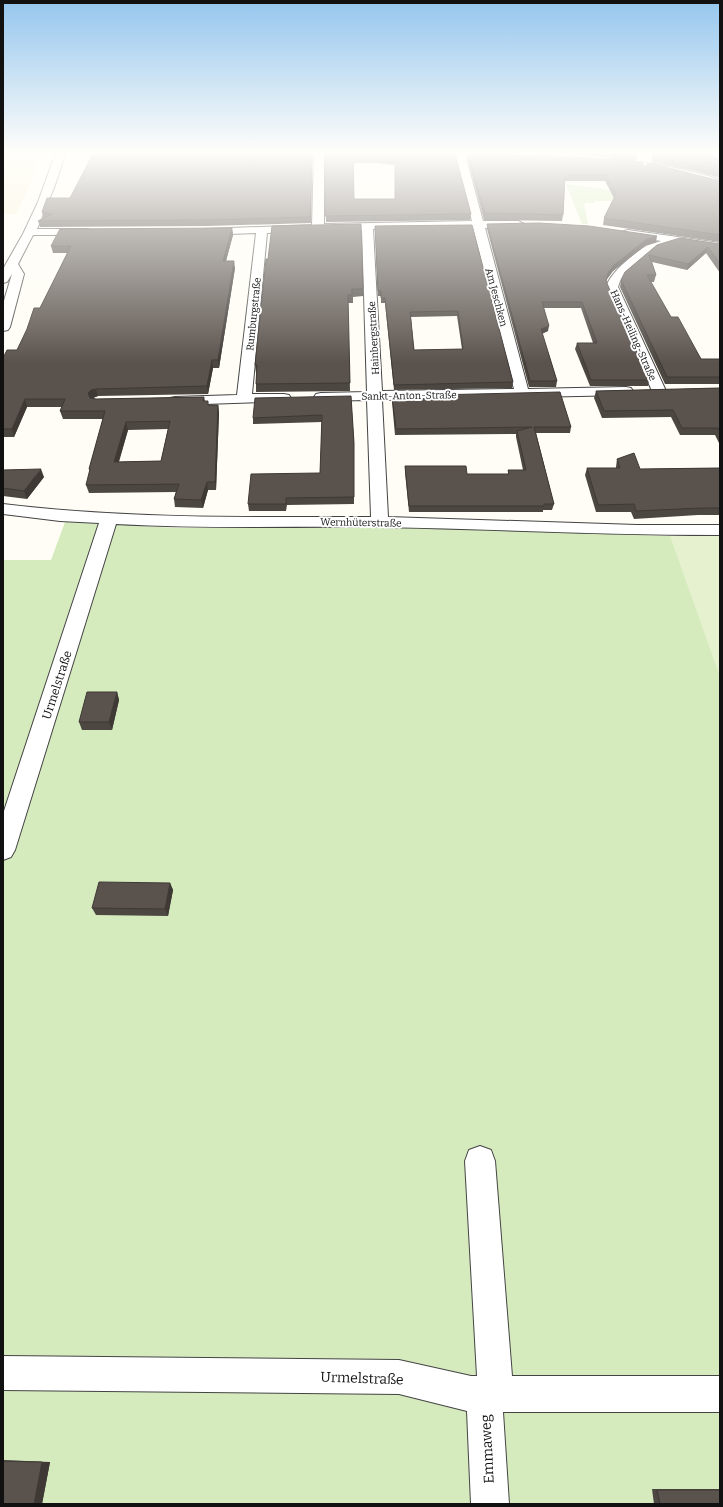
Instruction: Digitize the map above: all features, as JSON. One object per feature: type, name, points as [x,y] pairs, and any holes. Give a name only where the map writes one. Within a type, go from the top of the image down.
[{"type":"street","points":[[3,279],[33,222]]},
{"type":"street","points":[[318,222],[318,227]]},
{"type":"street","name":"Am Jeschken","points":[[477,224],[522,392]]},
{"type":"street","points":[[194,232],[318,227],[530,224]]},
{"type":"street","name":"Hainbergstraße","points":[[367,226],[376,396],[380,522]]},
{"type":"street","name":"Rumburgstraße","points":[[244,399],[262,229]]},
{"type":"street","points":[[29,232],[102,232]]},
{"type":"street","points":[[617,232],[720,246]]},
{"type":"street","points":[[645,236],[651,248]]},
{"type":"street","name":"Hans-Heiling-Straße","points":[[659,391],[612,287],[614,280],[618,275],[651,248],[677,240]]},
{"type":"street","points":[[3,327],[7,301],[18,274],[12,264]]},
{"type":"street","name":"Sankt-Anton-Straße","points":[[159,401],[522,392],[674,391]]},
{"type":"street","name":"Wernhüterstraße","points":[[3,509],[60,516],[179,522],[380,522],[637,530],[720,530]]},
{"type":"street","name":"Urmelstraße","points":[[3,850],[109,519]]},
{"type":"street","name":"Emmaweg","points":[[480,1161],[490,1394],[490,1504]]},
{"type":"street","name":"Urmelstraße","points":[[3,1373],[399,1377],[471,1394],[720,1394]]},
{"type":"green space","points":[[581,222],[588,222],[588,224],[582,224]]},
{"type":"green space","points":[[65,522],[178,528],[380,526],[670,536],[720,536],[720,1504],[3,1504],[3,560],[51,560]]},
{"type":"green space","points":[[670,536],[720,536],[720,677]]},
{"type":"building","points":[[634,222],[720,222],[720,235]]},
{"type":"building","points":[[539,223],[589,226],[657,236],[647,239],[614,265],[608,273],[606,281],[649,380],[591,380],[577,343],[597,343],[582,302],[542,302],[549,326],[541,329],[557,381],[530,381],[487,224]]},
{"type":"building","points":[[361,224],[363,289],[352,289],[352,295],[348,295],[350,383],[256,384],[257,365],[255,365],[266,259],[268,259],[272,226]]},
{"type":"building","points":[[472,225],[513,382],[394,385],[385,298],[381,298],[381,291],[378,291],[375,226]],"holes":[[[458,311],[463,349],[414,350],[410,312]]]},
{"type":"building","points":[[232,228],[223,261],[234,261],[218,360],[212,360],[207,386],[96,389],[91,390],[88,393],[90,398],[96,399],[204,397],[203,401],[208,401],[208,405],[218,405],[215,482],[207,482],[201,500],[174,499],[179,484],[86,485],[105,411],[60,411],[65,399],[25,399],[12,429],[3,429],[3,358],[7,350],[17,350],[27,329],[34,308],[40,308],[71,246],[51,246],[60,229]],"holes":[[[170,421],[161,461],[114,462],[126,422]]]},
{"type":"building","points":[[680,238],[720,244],[720,264],[708,247],[688,264],[649,255],[656,275],[647,275],[671,317],[678,317],[701,359],[720,359],[720,377],[667,377],[621,280],[625,272],[657,245]]},
{"type":"building","points":[[720,388],[720,432],[718,428],[682,428],[673,410],[604,411],[596,391]]},
{"type":"building","points":[[560,392],[571,427],[534,427],[554,504],[544,504],[544,506],[409,506],[405,466],[466,466],[467,474],[509,474],[508,470],[526,470],[517,431],[532,427],[396,429],[392,396]]},
{"type":"building","points":[[351,396],[354,443],[354,497],[286,498],[286,504],[248,504],[251,474],[320,473],[322,415],[253,418],[255,398]]},
{"type":"building","points":[[634,453],[640,469],[720,468],[720,508],[636,511],[634,504],[598,505],[587,468],[620,468],[617,459]]},
{"type":"building","points":[[41,469],[24,491],[3,488],[3,470]]},
{"type":"building","points":[[87,692],[117,692],[109,722],[79,722]]},
{"type":"building","points":[[99,882],[170,883],[165,909],[92,908]]},
{"type":"building","points":[[3,1461],[42,1462],[34,1504],[3,1504]]},
{"type":"building","points":[[657,1490],[720,1490],[720,1504],[660,1504]]}]
